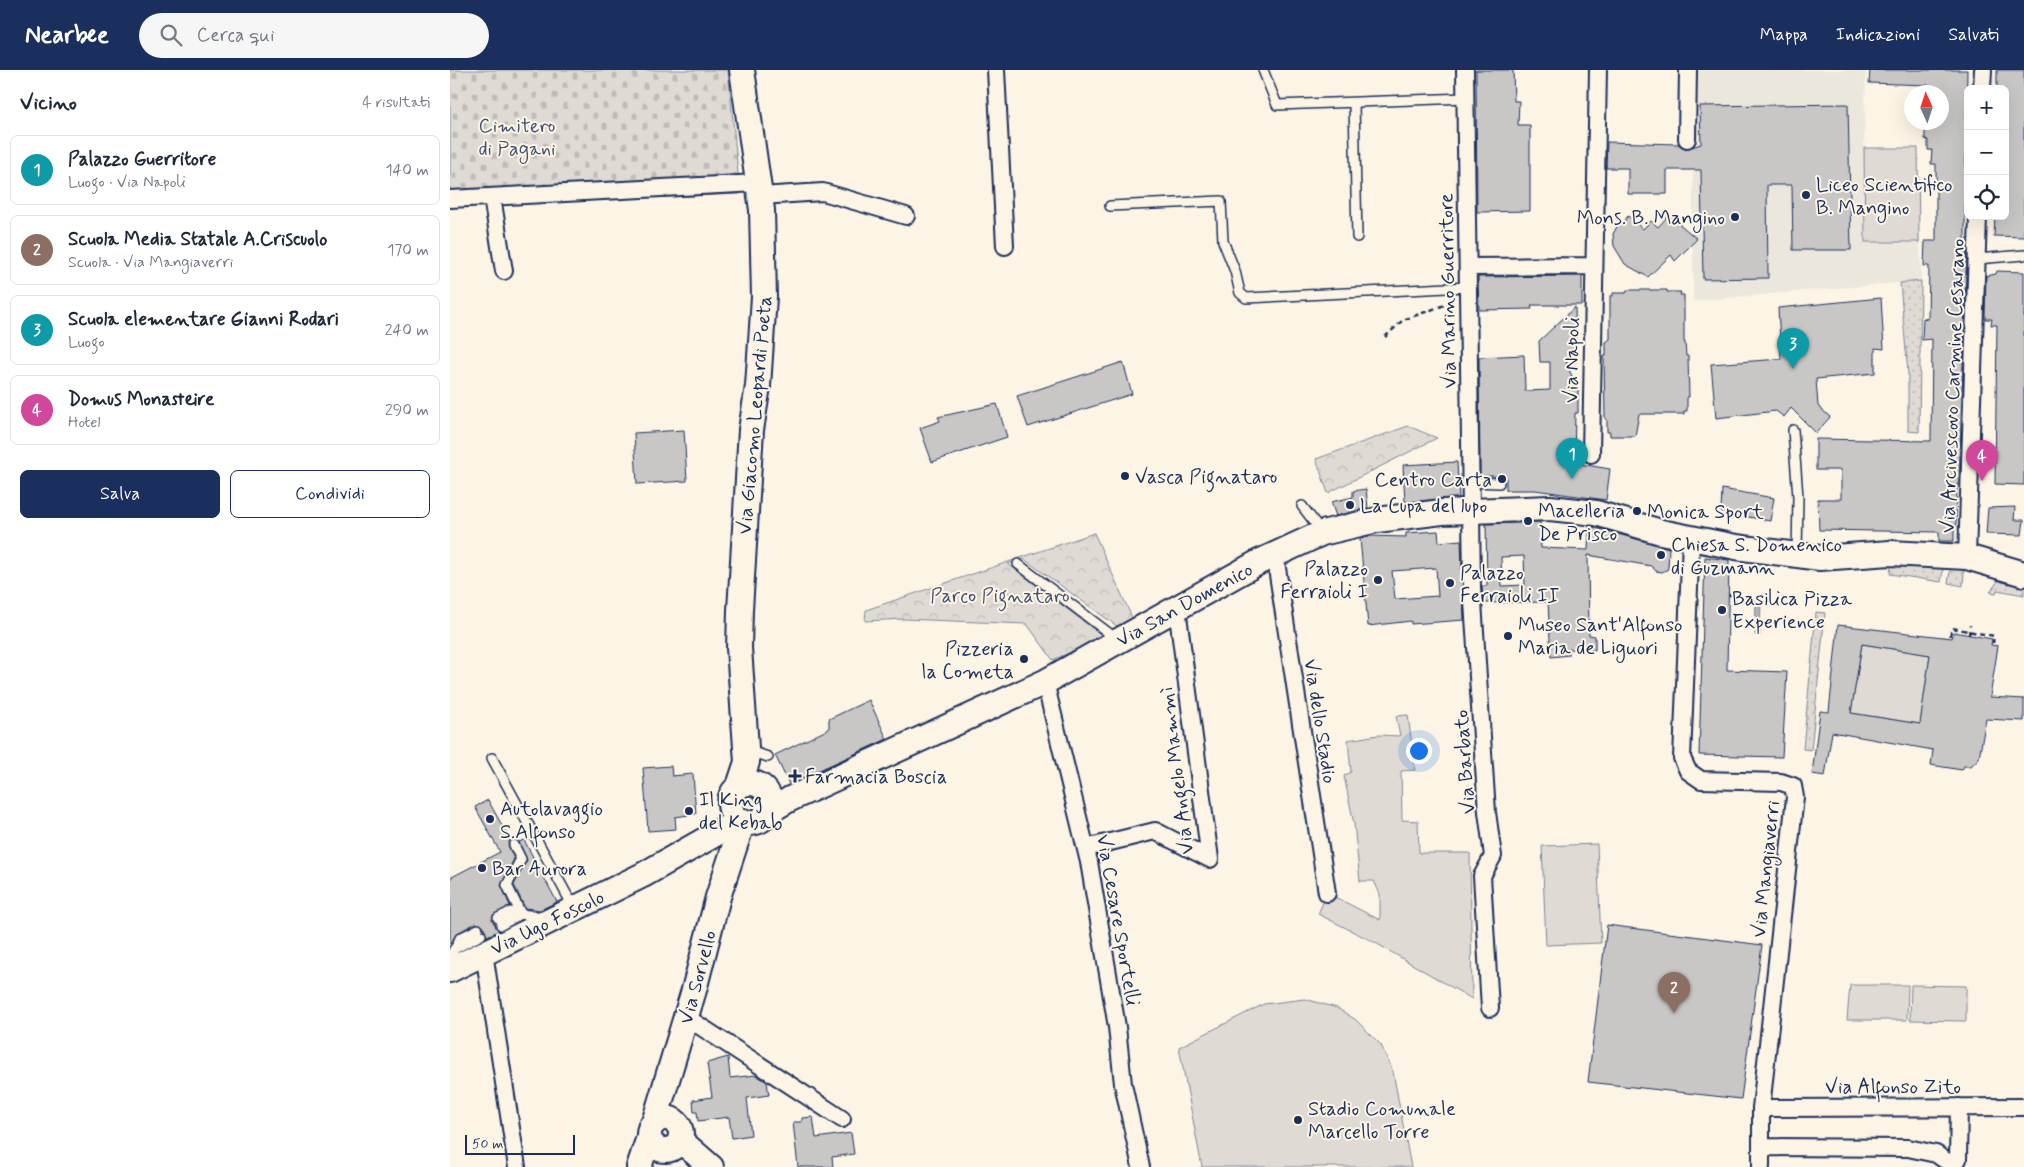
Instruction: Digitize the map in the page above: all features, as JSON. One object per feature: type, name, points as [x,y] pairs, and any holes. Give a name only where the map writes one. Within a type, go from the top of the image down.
[{"type":"street","name":"Via Giacomo Leopardi Poeta","points":[[742,70],[759,190],[764,297],[758,386],[749,466],[739,648],[754,757],[755,805]]},
{"type":"street","points":[[996,70],[1005,246]]},
{"type":"street","name":"Via Marino Guerritore","points":[[1465,70],[1471,511]]},
{"type":"street","name":"Via Napoli","points":[[1591,454],[1598,70]]},
{"type":"street","points":[[1687,139],[1688,70]]},
{"type":"street","points":[[1982,85],[1983,70]]},
{"type":"street","points":[[450,199],[759,190],[823,192],[906,216]]},
{"type":"street","points":[[492,197],[504,271]]},
{"type":"street","name":"Via Arcivescovo Carmine Cesarano","points":[[1967,557],[1978,220]]},
{"type":"street","points":[[1468,267],[1594,266]]},
{"type":"street","name":"Via San Domenico","points":[[643,875],[755,805],[1045,682],[1241,570],[1322,533],[1377,520],[1442,512],[1550,508],[1596,513],[1692,539],[1797,555],[1820,558],[1890,553],[1967,557],[2024,574]]},
{"type":"street","name":"Via Barbato","points":[[1471,511],[1472,587],[1487,812],[1493,856],[1482,876],[1490,1008]]},
{"type":"street","name":"Via Mangiaverri","points":[[1692,539],[1682,758],[1688,771],[1701,780],[1781,782],[1793,786],[1795,796],[1762,1108],[1762,1167]]},
{"type":"street","name":"Via dello Stadio","points":[[1275,555],[1327,894]]},
{"type":"street","name":"Via Angelo Mammì","points":[[1086,848],[1154,831],[1210,859],[1177,608]]},
{"type":"street","name":"Via Cesare Sportelli","points":[[1045,682],[1086,848],[1117,1027],[1123,1084],[1141,1167]]},
{"type":"street","name":"Via Sorvello","points":[[659,1138],[686,1017],[718,897],[755,805]]},
{"type":"street","name":"Via Ugo Foscolo","points":[[452,960],[481,939],[564,914],[643,875]]},
{"type":"street","points":[[481,939],[517,1167]]},
{"type":"street","points":[[686,1017],[842,1119]]},
{"type":"street","points":[[1762,1146],[1908,1148],[1936,1154],[1954,1166],[1958,1159],[1959,1107]]},
{"type":"street","name":"Via Alfonso Zito","points":[[1762,1108],[2024,1108]]},
{"type":"street","points":[[659,1138],[704,1162]]},
{"type":"lane","points":[[1263,70],[1277,105],[1466,98]]},
{"type":"lane","points":[[1354,103],[1357,237]]},
{"type":"lane","points":[[1110,206],[1221,202],[1223,241],[1235,271],[1240,293],[1246,298],[1468,287]]},
{"type":"lane","points":[[1977,259],[2024,255]]},
{"type":"lane","points":[[1793,430],[1798,498],[1797,555]]},
{"type":"lane","points":[[1471,482],[1499,483]]},
{"type":"lane","points":[[1302,506],[1322,533]]},
{"type":"lane","points":[[1018,564],[1118,640]]},
{"type":"lane","points":[[492,758],[564,914],[521,914],[499,922]]},
{"type":"lane","points":[[514,845],[521,859],[507,885],[521,914]]},
{"type":"path","points":[[1385,337],[1403,320],[1454,302]]},
{"type":"path","points":[[1969,635],[1970,625]]},
{"type":"path","points":[[1950,636],[1952,628],[1970,630],[1994,636],[1993,643]]},
{"type":"shaded area","name":"Liceo Scientifico B. Mangino","points":[[1693,70],[1866,70],[1864,148],[1918,148],[1921,281],[1693,301]]},
{"type":"shaded area","points":[[1756,599],[1761,599],[1760,635],[1755,635]]},
{"type":"green space","name":"Cimitero di Pagani","points":[[450,70],[728,70],[740,194],[450,206]]},
{"type":"green space","points":[[1864,148],[1918,148],[1919,242],[1865,242]]},
{"type":"green space","points":[[1921,281],[1919,432],[1908,431],[1908,374],[1900,283]]},
{"type":"green space","points":[[1408,426],[1437,438],[1328,493],[1316,459]]},
{"type":"green space","name":"Parco Pignataro","points":[[1094,533],[1134,622],[1121,629],[1024,559],[1008,564],[1104,637],[1053,660],[1027,624],[904,619],[865,621],[866,610]]},
{"type":"green space","points":[[1892,559],[1944,564],[1941,582],[1890,574]]},
{"type":"green space","points":[[1951,565],[1964,571],[1963,586],[1948,583]]},
{"type":"green space","points":[[2001,577],[2024,580],[2024,595],[1997,590],[1996,593],[1990,592]]},
{"type":"green space","points":[[1816,612],[1825,613],[1811,750],[1803,749]]},
{"type":"green space","points":[[1862,644],[1930,655],[1920,724],[1851,713]]},
{"type":"green space","points":[[1408,715],[1415,770],[1401,771],[1402,820],[1418,821],[1419,853],[1470,853],[1472,999],[1374,942],[1318,914],[1327,893],[1380,920],[1380,894],[1374,881],[1360,881],[1354,824],[1344,776],[1351,772],[1348,740],[1378,735],[1400,736],[1396,716]]},
{"type":"green space","points":[[1597,844],[1601,943],[1546,945],[1542,846]]},
{"type":"green space","points":[[1850,985],[1908,985],[1907,1020],[1847,1020]]},
{"type":"green space","points":[[1911,985],[1966,986],[1966,1021],[1910,1020]]},
{"type":"green space","name":"Stadio Comunale Marcello Torre","points":[[1305,999],[1337,1008],[1356,1020],[1381,1045],[1393,1072],[1411,1167],[1202,1167],[1179,1047],[1264,1004]]},
{"type":"building","points":[[1476,70],[1513,70],[1514,101],[1519,101],[1518,125],[1530,125],[1530,211],[1477,212]]},
{"type":"building","points":[[1870,70],[1967,70],[1967,85],[1964,85],[1964,220],[1965,242],[1967,243],[1959,485],[1957,484],[1954,541],[1939,541],[1939,532],[1819,530],[1818,499],[1841,499],[1841,470],[1816,470],[1816,439],[1931,441],[1932,339],[1922,340],[1923,318],[1928,319],[1929,266],[1924,266],[1925,241],[1936,241],[1936,164],[1931,164],[1932,150],[1928,150],[1925,130],[1949,130],[1949,85],[1869,83]]},
{"type":"building","points":[[1997,70],[2024,70],[2024,237],[1994,236],[1995,220],[2009,220],[2009,85],[1997,85]]},
{"type":"building","name":"Mons. B. Mangino","points":[[1848,104],[1851,250],[1793,250],[1792,185],[1767,185],[1768,278],[1703,279],[1701,170],[1667,170],[1667,194],[1628,194],[1628,168],[1606,168],[1607,142],[1678,144],[1686,149],[1701,144],[1700,106]]},
{"type":"building","points":[[1669,215],[1697,239],[1675,261],[1671,255],[1648,277],[1625,264],[1614,246],[1613,234],[1619,223],[1621,225],[1628,216],[1643,229],[1651,221],[1658,227]]},
{"type":"building","points":[[1997,271],[2024,272],[2024,485],[1995,484],[1997,325],[1991,325],[1992,319],[1985,319],[1986,276],[1996,274]]},
{"type":"building","points":[[1582,276],[1582,305],[1531,305],[1532,309],[1479,310],[1478,277]]},
{"type":"building","points":[[1627,290],[1667,290],[1667,292],[1681,292],[1680,295],[1684,295],[1684,342],[1686,356],[1688,356],[1689,397],[1687,397],[1687,411],[1684,411],[1684,414],[1639,414],[1635,436],[1610,436],[1610,432],[1607,432],[1607,419],[1605,419],[1604,356],[1606,356],[1606,342],[1610,339],[1610,296],[1613,296],[1613,293],[1626,293]]},
{"type":"building","points":[[1881,298],[1884,349],[1875,348],[1875,373],[1816,379],[1818,406],[1830,417],[1816,433],[1791,408],[1784,417],[1776,411],[1716,418],[1711,364],[1781,359],[1778,308]]},
{"type":"building","points":[[1575,307],[1576,362],[1566,362],[1578,391],[1578,413],[1575,413],[1574,463],[1610,469],[1606,500],[1535,490],[1506,490],[1506,476],[1480,476],[1479,357],[1524,355],[1525,391],[1550,390],[1550,362],[1540,362],[1539,341]]},
{"type":"building","points":[[1123,362],[1132,394],[1028,427],[1017,396]]},
{"type":"building","points":[[997,404],[1007,437],[932,462],[920,428],[940,421],[938,417]]},
{"type":"building","points":[[684,430],[687,481],[637,484],[634,433]]},
{"type":"building","points":[[1457,462],[1459,498],[1405,502],[1403,465]]},
{"type":"building","name":"La Cupa del lupo","points":[[1366,489],[1368,508],[1336,516],[1331,502],[1353,497],[1353,491]]},
{"type":"building","points":[[1722,489],[1774,498],[1770,521],[1721,512]]},
{"type":"building","points":[[2015,507],[2014,520],[2024,520],[2022,535],[1986,534],[1988,508]]},
{"type":"building","points":[[1540,522],[1541,548],[1588,550],[1589,526],[1669,548],[1668,569],[1662,572],[1656,571],[1651,566],[1588,555],[1589,635],[1595,636],[1595,650],[1569,649],[1569,655],[1551,657],[1548,602],[1483,603],[1482,586],[1487,586],[1486,524]],"holes":[[[1524,556],[1525,585],[1502,586],[1501,557]]]},
{"type":"building","points":[[1438,531],[1439,542],[1461,540],[1464,620],[1411,624],[1411,621],[1368,626],[1360,538],[1369,536],[1406,537],[1406,533]],"holes":[[[1436,568],[1438,596],[1395,599],[1392,571]]]},
{"type":"building","points":[[1705,557],[1729,560],[1727,670],[1787,672],[1782,757],[1699,755]]},
{"type":"building","points":[[1838,625],[1952,638],[1954,632],[1992,639],[1991,645],[1998,646],[1990,697],[2024,699],[2024,721],[1986,719],[1979,758],[1971,766],[1964,766],[1962,770],[1931,765],[1933,750],[1832,732],[1825,776],[1812,774],[1820,711],[1829,712]],"holes":[[[1862,644],[1930,655],[1920,724],[1851,713]]]},
{"type":"building","points":[[869,700],[887,739],[789,784],[775,755],[829,729],[829,719]]},
{"type":"building","points":[[671,766],[672,776],[693,774],[696,814],[675,817],[676,829],[648,831],[643,768]]},
{"type":"building","points":[[488,800],[510,840],[508,845],[514,859],[501,885],[510,906],[493,915],[492,920],[499,931],[487,936],[483,926],[476,923],[457,933],[450,944],[450,878],[500,852],[475,807]]},
{"type":"building","points":[[524,840],[557,902],[540,910],[525,908],[514,885],[527,860],[519,842]]},
{"type":"building","points":[[1607,925],[1762,945],[1741,1099],[1588,1082]]},
{"type":"building","points":[[728,1057],[730,1078],[756,1075],[767,1082],[769,1095],[747,1098],[751,1135],[732,1138],[729,1117],[698,1121],[697,1112],[694,1112],[693,1100],[712,1097],[707,1063]]},
{"type":"building","points":[[813,1117],[816,1138],[851,1133],[854,1154],[832,1157],[833,1167],[798,1167],[793,1122],[802,1122],[802,1118]]},
{"type":"place","name":"Liceo Scientifico B. Mangino","points":[[1806,195]]},
{"type":"place","name":"Mons. B. Mangino","points":[[1735,217]]},
{"type":"place","name":"Scuola elementare Gianni Rodari","points":[[1793,369]]},
{"type":"place","name":"Vasca Pignataro","points":[[1125,476]]},
{"type":"place","name":"Centro Carta","points":[[1502,479]]},
{"type":"place","name":"Palazzo Guerritore","points":[[1572,479]]},
{"type":"place","name":"Domus Monasteire","points":[[1982,481]]},
{"type":"place","name":"La Cupa del lupo","points":[[1350,505]]},
{"type":"place","name":"Monica Sport","points":[[1637,511]]},
{"type":"place","name":"Macelleria De Prisco","points":[[1528,521]]},
{"type":"place","name":"Chiesa S. Domenico di Guzmann","points":[[1661,555]]},
{"type":"place","name":"Palazzo Ferraioli I","points":[[1378,580]]},
{"type":"place","name":"Palazzo Ferraioli II","points":[[1450,583]]},
{"type":"place","name":"Basilica Pizza Experience","points":[[1722,610]]},
{"type":"place","name":"Museo Sant'Alfonso Maria de Liguori","points":[[1508,636]]},
{"type":"place","name":"Pizzeria la Cometa","points":[[1024,659]]},
{"type":"place","name":"Farmacia Boscia","points":[[795,776]]},
{"type":"place","name":"Il King del Kebab","points":[[689,811]]},
{"type":"place","name":"Autolavaggio S.Alfonso","points":[[490,819]]},
{"type":"place","name":"Bar Aurora","points":[[482,868]]},
{"type":"place","name":"Scuola Media Statale A.Criscuolo","points":[[1674,1013]]},
{"type":"place","name":"Stadio Comunale Marcello Torre","points":[[1298,1120]]}]
